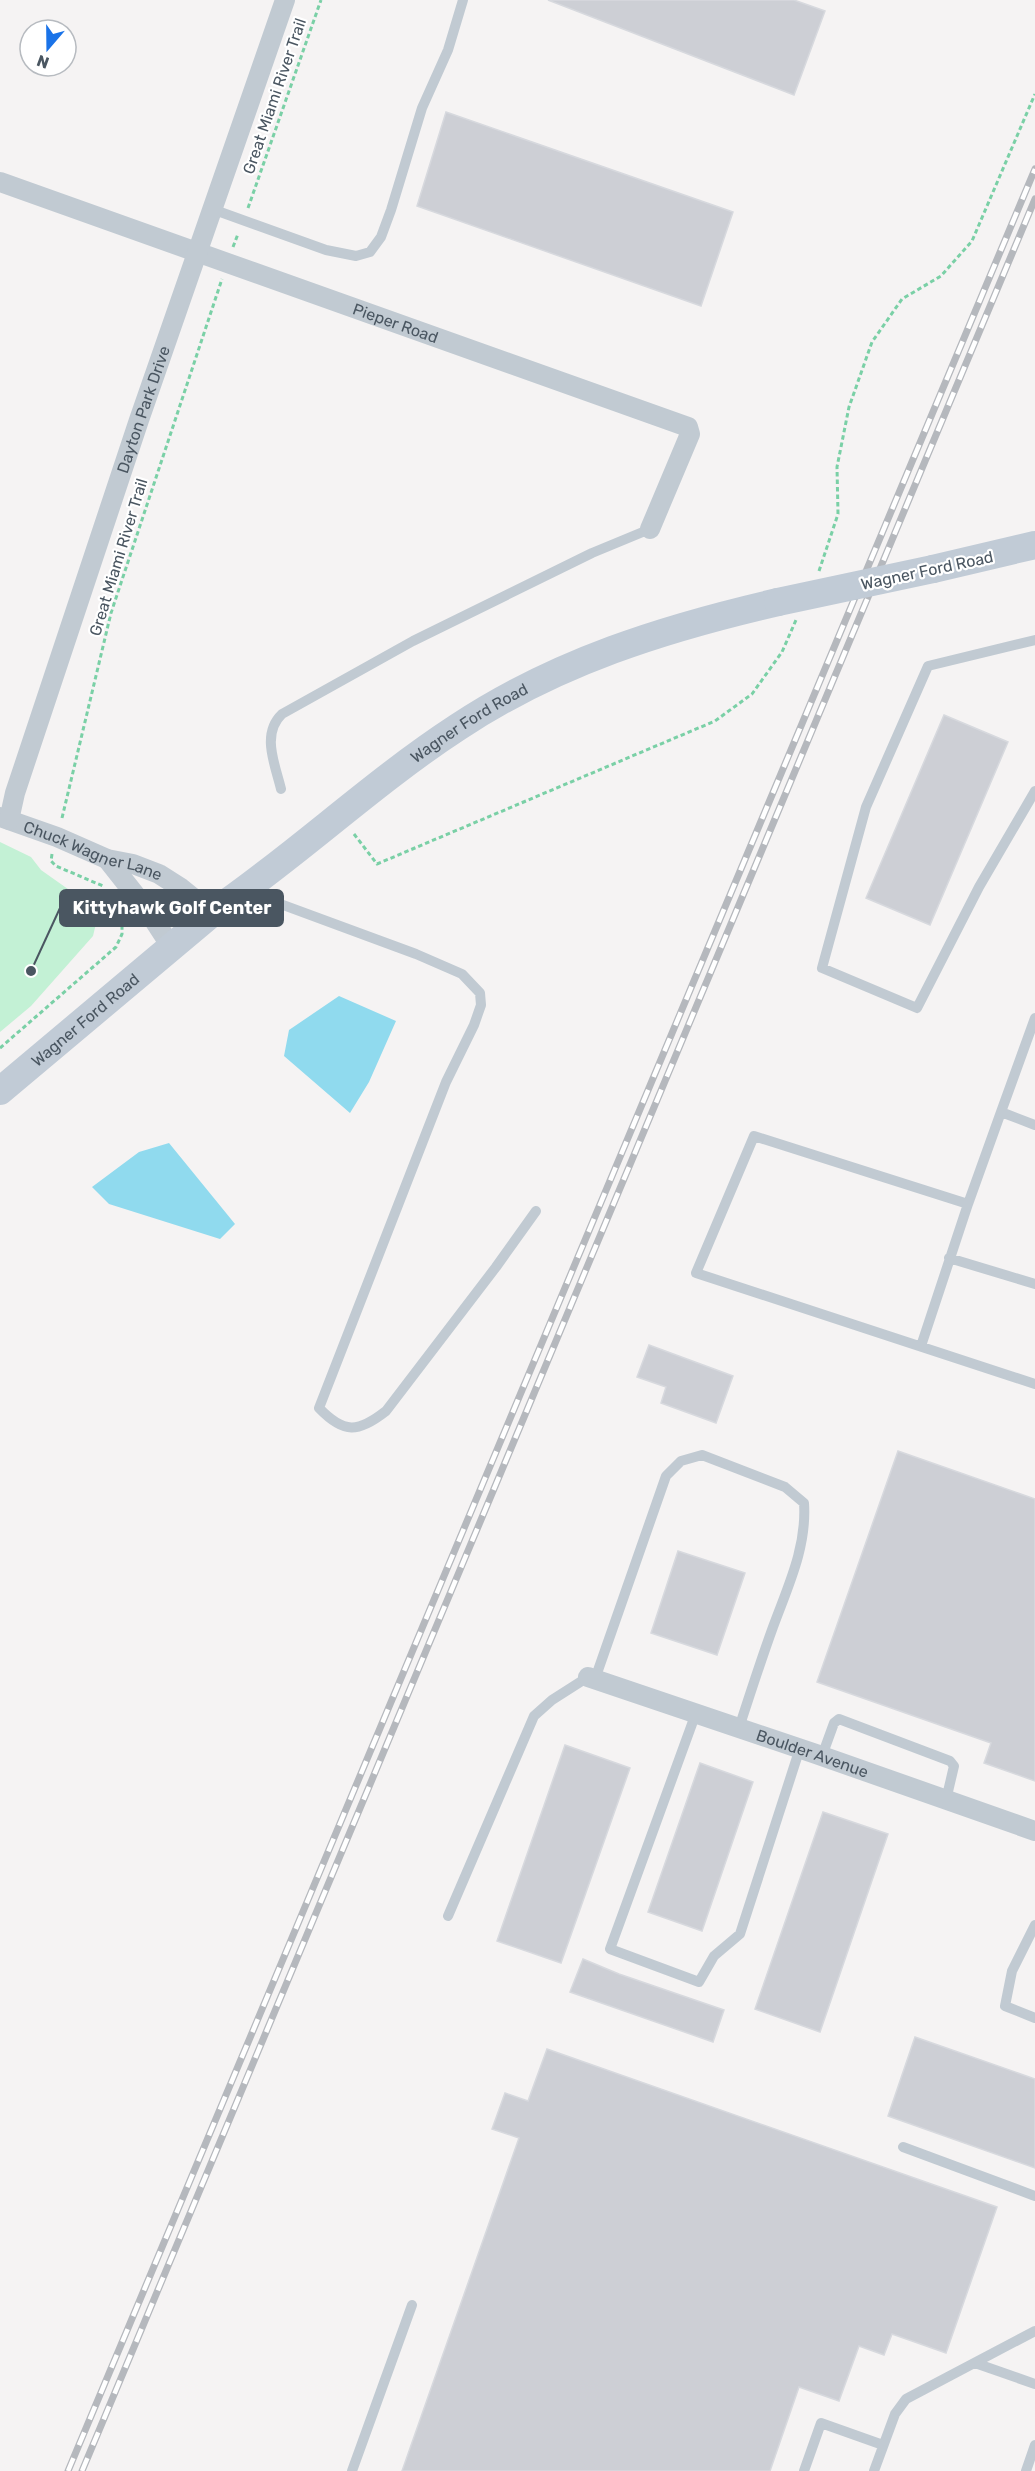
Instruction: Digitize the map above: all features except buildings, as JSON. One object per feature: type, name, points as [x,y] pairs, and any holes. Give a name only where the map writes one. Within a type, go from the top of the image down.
[{"type":"main road","name":"Wagner Ford Road","points":[[0,1091],[55,1042],[212,913],[244,891],[458,726],[516,692],[570,665],[654,634],[789,608],[1035,544]]},
{"type":"street","name":"Dayton Park Drive","points":[[4,819],[15,793],[197,251],[285,0]]},
{"type":"street","name":"Pieper Road","points":[[0,182],[688,428],[690,434],[650,529]]},
{"type":"street","name":"Chuck Wagner Lane","points":[[4,819],[57,837],[107,859],[133,864],[159,874],[212,913]]},
{"type":"street","points":[[107,859],[148,911],[172,948]]},
{"type":"street","name":"Boulder Avenue","points":[[592,1678],[1035,1831]]},
{"type":"lane","points":[[212,209],[326,250],[356,256],[370,252],[381,237],[422,108],[448,50],[463,0]]},
{"type":"lane","points":[[281,789],[270,745],[274,721],[282,714],[413,641],[592,553],[650,529]]},
{"type":"lane","points":[[1035,640],[928,666],[866,807],[822,968],[916,1008],[979,887],[1035,791]]},
{"type":"lane","points":[[244,891],[462,974],[480,993],[481,1005],[474,1025],[446,1082],[319,1408],[332,1421],[346,1428],[359,1427],[372,1422],[386,1411],[536,1211]]},
{"type":"lane","points":[[921,1346],[949,1258],[1035,1018]]},
{"type":"lane","points":[[1001,1112],[1035,1125]]},
{"type":"lane","points":[[968,1204],[754,1136],[696,1274],[1035,1384]]},
{"type":"lane","points":[[949,1258],[1035,1284]]},
{"type":"lane","points":[[448,1916],[534,1716],[552,1700],[592,1678],[666,1476],[681,1461],[702,1455],[785,1487],[804,1503],[806,1525],[801,1549],[739,1728]]},
{"type":"lane","points":[[696,1713],[610,1949],[699,1982],[714,1956],[740,1934],[800,1748]]},
{"type":"lane","points":[[822,1756],[834,1723],[839,1719],[950,1761],[954,1766],[946,1800]]},
{"type":"lane","points":[[1035,1925],[1012,1971],[1005,2006],[1035,2018]]},
{"type":"lane","points":[[903,2147],[1035,2196]]},
{"type":"lane","points":[[352,2471],[412,2305]]},
{"type":"lane","points":[[874,2471],[895,2414],[906,2399],[1035,2331]]},
{"type":"lane","points":[[975,2363],[1035,2384]]},
{"type":"lane","points":[[804,2471],[821,2422],[883,2445]]},
{"type":"lane","points":[[1026,2471],[1035,2445]]},
{"type":"path","name":"Great Miami River Trail","points":[[104,886],[56,866],[51,861],[111,613],[228,263],[321,0]]},
{"type":"path","points":[[818,573],[838,514],[837,467],[849,407],[872,342],[902,299],[941,276],[972,241],[1035,94]]},
{"type":"path","points":[[340,816],[377,864],[715,721],[753,694],[782,652],[789,608]]},
{"type":"path","points":[[0,1048],[116,947],[122,934],[123,918],[120,904]]},
{"type":"green space","points":[[0,842],[31,857],[41,870],[99,911],[93,936],[31,1006],[0,1032]]},
{"type":"water","points":[[339,996],[396,1021],[369,1082],[350,1113],[284,1056],[289,1030]]},
{"type":"water","points":[[169,1143],[235,1224],[220,1239],[109,1204],[92,1187],[139,1152]]},
{"type":"railway","points":[[68,2471],[1035,169]]},
{"type":"railway","points":[[82,2471],[1035,199]]},
{"type":"place","name":"Kittyhawk Golf Center","points":[[31,971]]}]
